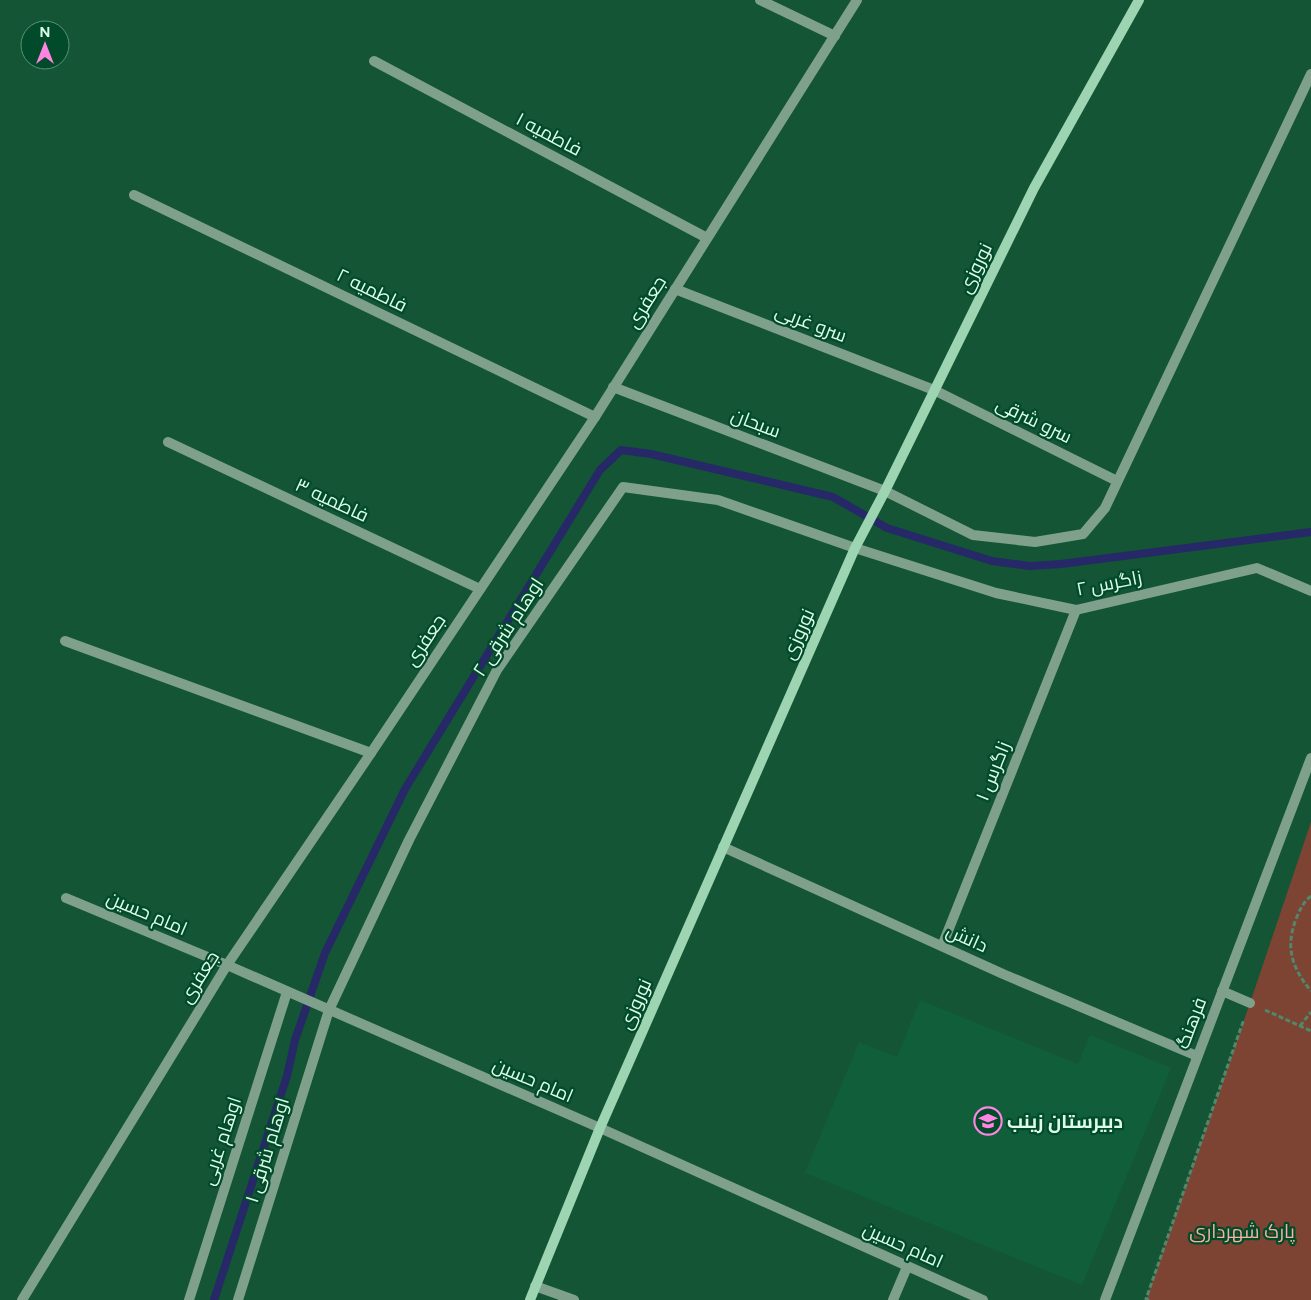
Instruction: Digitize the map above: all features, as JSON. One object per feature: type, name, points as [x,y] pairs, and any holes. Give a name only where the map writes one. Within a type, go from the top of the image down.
[{"type":"main road","name":"نوروزی","points":[[530,1300],[600,1128],[855,548],[885,492],[1034,188],[1138,0]]},
{"type":"street","points":[[760,0],[835,36]]},
{"type":"street","name":"جعفری","points":[[22,1300],[226,965],[371,753],[595,417],[857,0]]},
{"type":"street","name":"فاطمیه ۱","points":[[374,61],[708,238]]},
{"type":"street","name":"سبحان","points":[[613,387],[885,492],[973,535],[1035,542],[1083,534],[1105,508],[1311,74]]},
{"type":"street","name":"فاطمیه ۲","points":[[134,195],[595,417]]},
{"type":"street","name":"سرو غربی","points":[[675,289],[934,390]]},
{"type":"street","name":"سرو شرقی","points":[[934,390],[1117,481]]},
{"type":"street","name":"فاطمیه ۳","points":[[168,442],[480,589]]},
{"type":"street","name":"اوهام شرقی ۲","points":[[329,1010],[409,840],[497,670],[623,487],[718,500],[855,548]]},
{"type":"street","name":"زاگرس ۲","points":[[855,548],[996,593],[1076,610],[1257,568],[1311,591]]},
{"type":"street","name":"زاگرس ۱","points":[[942,946],[1076,610]]},
{"type":"street","points":[[65,642],[371,753]]},
{"type":"street","name":"فرهنگ","points":[[1105,1300],[1311,758]]},
{"type":"street","name":"دانش","points":[[723,848],[942,946],[1197,1056]]},
{"type":"street","name":"امام حسین","points":[[66,898],[226,965],[600,1128],[983,1300]]},
{"type":"street","points":[[1222,991],[1250,1003]]},
{"type":"street","name":"اوهام غربی","points":[[189,1300],[287,992]]},
{"type":"street","name":"۱ اوهام شرقی","points":[[238,1300],[329,1010]]},
{"type":"street","points":[[893,1300],[908,1267]]},
{"type":"street","points":[[535,1286],[574,1300]]},
{"type":"path","points":[[1311,896],[1300,907],[1290,937],[1290,952],[1311,992]]},
{"type":"path","points":[[1149,1300],[1146,1299],[1250,1003],[1311,1031]]},
{"type":"path","points":[[1300,1026],[1311,1012]]},
{"type":"shaded area","name":"دبیرستان زینب","points":[[920,1000],[1078,1064],[1090,1035],[1171,1068],[1082,1285],[805,1173],[859,1042],[897,1057]]},
{"type":"green space","name":"پارک شهرداری","points":[[1311,822],[1311,1300],[1147,1300],[1146,1299],[1250,1003]]},
{"type":"waterway","points":[[214,1300],[287,1076],[295,1040],[325,953],[405,789],[600,470],[621,450],[651,454],[833,497],[887,528],[992,561],[1030,566],[1061,564],[1311,532]]},
{"type":"place","name":"دبیرستان زینب","points":[[988,1121]]}]
